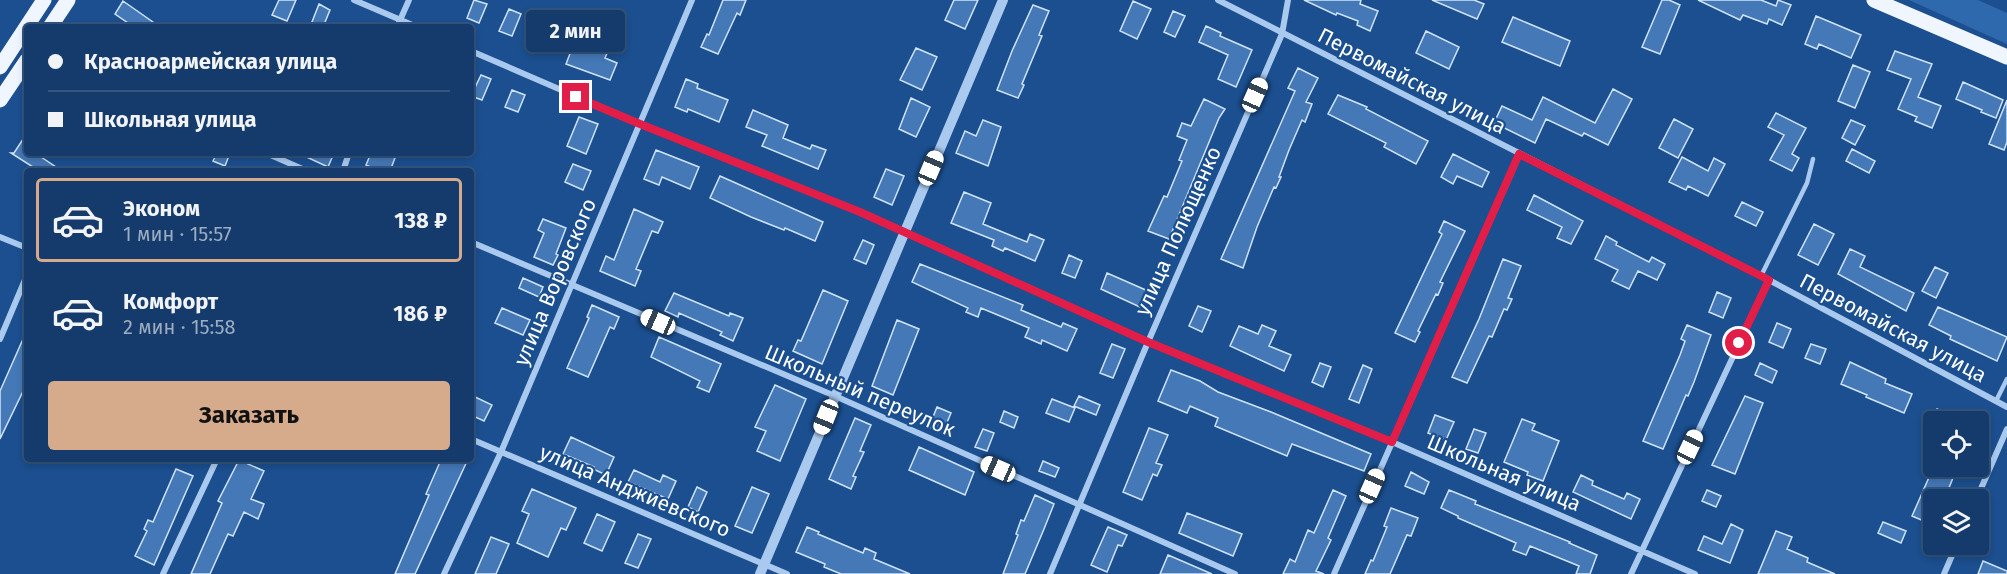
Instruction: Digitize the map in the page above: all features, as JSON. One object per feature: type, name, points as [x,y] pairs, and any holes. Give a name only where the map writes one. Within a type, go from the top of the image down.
[{"type":"main road","points":[[29,24],[45,0]]},
{"type":"main road","points":[[52,24],[68,0]]},
{"type":"main road","points":[[1874,0],[2007,57]]},
{"type":"main road","points":[[0,67],[24,31]]},
{"type":"main road","points":[[0,100],[24,64]]},
{"type":"street","points":[[354,0],[410,24]]},
{"type":"street","points":[[399,24],[409,0]]},
{"type":"street","name":"улица Воровского","points":[[444,574],[501,452],[692,0]]},
{"type":"street","points":[[762,569],[1003,0]]},
{"type":"street","name":"Первомайская улица","points":[[1218,0],[1769,280],[2007,407]]},
{"type":"street","name":"улица Полющенко","points":[[1050,574],[1282,34],[1288,0]]},
{"type":"street","name":"Школьная улица","points":[[474,52],[640,124],[904,231],[1148,342],[1392,442],[1695,574]]},
{"type":"street","points":[[1334,574],[1519,154]]},
{"type":"street","points":[[273,156],[300,168]]},
{"type":"street","points":[[0,237],[24,247]]},
{"type":"street","name":"Школьный переулок","points":[[474,243],[835,396],[1235,574]]},
{"type":"street","points":[[1631,574],[1769,280]]},
{"type":"street","points":[[0,339],[24,282]]},
{"type":"street","points":[[1982,489],[2007,429]]},
{"type":"street","name":"улица Анджиевского","points":[[474,440],[762,569],[787,574]]},
{"type":"street","points":[[163,574],[216,462]]},
{"type":"street","points":[[1944,574],[1952,555]]},
{"type":"lane","points":[[1761,276],[1807,183],[1813,159]]},
{"type":"lane","points":[[1996,401],[2007,379]]},
{"type":"shaded area","points":[[1909,0],[1978,0],[2007,13],[2007,44]]},
{"type":"building","points":[[279,0],[296,0],[287,21],[272,15]]},
{"type":"building","points":[[474,0],[487,4],[479,23],[467,18]]},
{"type":"building","points":[[723,0],[746,0],[740,15],[737,13],[718,54],[701,47],[707,34],[709,35]]},
{"type":"building","points":[[954,0],[978,0],[965,29],[945,20]]},
{"type":"building","points":[[1304,0],[1361,0],[1360,4],[1378,11],[1370,31],[1357,25],[1358,21],[1337,13],[1336,15]]},
{"type":"building","points":[[1432,0],[1474,0],[1484,4],[1477,19]]},
{"type":"building","points":[[1662,0],[1669,0],[1680,5],[1660,54],[1642,47]]},
{"type":"building","points":[[1698,0],[1761,0],[1776,6],[1778,0],[1791,5],[1782,25],[1769,19],[1767,24],[1743,15],[1740,20]]},
{"type":"building","points":[[123,1],[156,24],[130,24],[115,14]]},
{"type":"building","points":[[1133,1],[1151,9],[1137,39],[1120,31]]},
{"type":"building","points":[[319,4],[330,10],[324,24],[311,24]]},
{"type":"building","points":[[1033,5],[1049,11],[1018,98],[997,90]]},
{"type":"building","points":[[509,9],[521,14],[512,36],[499,31]]},
{"type":"building","points":[[1173,11],[1185,16],[1175,37],[1164,32]]},
{"type":"building","points":[[1816,16],[1861,35],[1851,58],[1819,44],[1817,49],[1805,44]]},
{"type":"building","points":[[1513,17],[1570,41],[1560,66],[1502,42]]},
{"type":"building","points":[[542,24],[555,29],[545,52],[532,46]]},
{"type":"building","points":[[602,24],[617,30],[605,58],[617,63],[610,80],[566,64],[576,38],[593,45]]},
{"type":"building","points":[[1206,26],[1221,33],[1220,36],[1252,50],[1236,87],[1218,79],[1228,55],[1199,42]]},
{"type":"building","points":[[1426,31],[1459,47],[1449,69],[1416,53]]},
{"type":"building","points":[[916,48],[937,57],[922,90],[900,80]]},
{"type":"building","points":[[1895,51],[1932,64],[1918,97],[1941,106],[1932,128],[1915,121],[1917,117],[1898,109],[1911,79],[1887,70]]},
{"type":"building","points":[[1853,65],[1870,72],[1855,108],[1838,101]]},
{"type":"building","points":[[1298,68],[1318,78],[1306,102],[1312,104],[1289,150],[1279,177],[1281,177],[1276,188],[1274,187],[1257,227],[1243,268],[1221,259],[1295,91],[1288,88]]},
{"type":"building","points":[[481,75],[491,79],[482,100],[474,97],[474,90]]},
{"type":"building","points":[[686,79],[698,84],[697,88],[728,100],[719,122],[688,109],[687,112],[675,107]]},
{"type":"building","points":[[1963,82],[2003,100],[1996,118],[1956,99]]},
{"type":"building","points":[[1613,89],[1632,99],[1608,145],[1546,119],[1535,143],[1494,123],[1502,106],[1532,120],[1543,97],[1595,123]]},
{"type":"building","points":[[512,90],[525,95],[518,112],[505,107]]},
{"type":"building","points":[[1338,95],[1367,107],[1366,109],[1428,141],[1416,164],[1384,147],[1386,143],[1328,114]]},
{"type":"building","points":[[911,98],[930,107],[916,137],[899,129]]},
{"type":"building","points":[[1204,99],[1225,109],[1219,118],[1169,239],[1148,231],[1164,196],[1167,197],[1182,161],[1179,160],[1187,140],[1177,136],[1182,123],[1191,126]]},
{"type":"building","points":[[2007,100],[2007,142],[2004,150],[1989,144]]},
{"type":"building","points":[[753,110],[788,125],[783,138],[810,149],[812,145],[826,150],[818,169],[762,146],[767,135],[746,127]]},
{"type":"building","points":[[1776,113],[1806,128],[1792,154],[1799,158],[1792,171],[1770,160],[1784,135],[1768,127]]},
{"type":"building","points":[[579,117],[598,124],[586,154],[567,146]]},
{"type":"building","points":[[1674,119],[1693,129],[1678,158],[1659,148]]},
{"type":"building","points":[[983,120],[1001,127],[988,166],[956,153],[965,131],[976,136]]},
{"type":"building","points":[[1851,120],[1865,126],[1855,145],[1842,138]]},
{"type":"building","points":[[24,138],[24,156],[40,156],[58,168],[34,168],[11,153],[14,153]]},
{"type":"building","points":[[1852,149],[1875,161],[1869,173],[1846,161]]},
{"type":"building","points":[[656,150],[699,167],[690,189],[662,177],[659,185],[644,179]]},
{"type":"building","points":[[1453,154],[1489,172],[1482,187],[1457,176],[1453,184],[1441,177]]},
{"type":"building","points":[[216,156],[229,156],[225,166],[213,161]]},
{"type":"building","points":[[304,156],[333,156],[328,167]]},
{"type":"building","points":[[370,156],[395,158],[391,168],[373,168],[366,165]]},
{"type":"building","points":[[1682,157],[1708,171],[1714,158],[1725,164],[1708,196],[1688,186],[1686,190],[1669,182]]},
{"type":"building","points":[[573,164],[591,171],[583,190],[565,182]]},
{"type":"building","points":[[886,169],[904,176],[892,205],[874,197]]},
{"type":"building","points":[[720,176],[823,222],[815,241],[751,217],[710,198]]},
{"type":"building","points":[[964,192],[991,203],[983,224],[1027,242],[1030,234],[1044,240],[1035,261],[1005,248],[1003,251],[992,246],[994,240],[951,223]]},
{"type":"building","points":[[1534,195],[1583,221],[1571,244],[1557,238],[1562,227],[1527,210]]},
{"type":"building","points":[[1742,202],[1763,212],[1756,226],[1735,216]]},
{"type":"building","points":[[634,209],[663,222],[658,233],[652,231],[636,269],[641,271],[635,286],[600,271],[606,256],[614,260]]},
{"type":"building","points":[[543,219],[566,228],[553,265],[534,257],[544,233],[538,230]]},
{"type":"building","points":[[1444,221],[1465,231],[1440,282],[1443,283],[1418,331],[1420,332],[1415,342],[1395,333],[1442,234],[1439,232]]},
{"type":"building","points":[[1814,224],[1834,234],[1818,265],[1798,255]]},
{"type":"building","points":[[1606,236],[1617,242],[1616,245],[1649,262],[1652,257],[1665,264],[1657,280],[1638,271],[1629,289],[1612,281],[1618,270],[1595,259]]},
{"type":"building","points":[[863,240],[874,245],[866,264],[854,259]]},
{"type":"building","points":[[1850,249],[1865,256],[1860,267],[1914,293],[1906,311],[1838,274]]},
{"type":"building","points":[[1069,255],[1082,261],[1075,278],[1062,273]]},
{"type":"building","points":[[1503,259],[1521,266],[1508,298],[1512,299],[1507,310],[1504,309],[1492,337],[1489,336],[1467,383],[1452,377]]},
{"type":"building","points":[[920,264],[1023,305],[1021,310],[1061,327],[1063,323],[1077,329],[1067,351],[1042,340],[1041,344],[1025,337],[1029,328],[981,308],[978,317],[966,312],[968,308],[912,282]]},
{"type":"building","points":[[1935,267],[1948,273],[1936,298],[1922,291]]},
{"type":"building","points":[[1107,273],[1148,291],[1142,308],[1101,289]]},
{"type":"building","points":[[523,278],[543,287],[539,297],[519,288]]},
{"type":"building","points":[[823,290],[848,301],[822,364],[793,351],[798,340],[801,341]]},
{"type":"building","points":[[1717,292],[1731,298],[1723,318],[1709,312]]},
{"type":"building","points":[[674,293],[729,316],[730,313],[743,318],[733,341],[720,335],[722,332],[679,313],[678,317],[665,311]]},
{"type":"building","points":[[592,305],[619,317],[614,329],[610,327],[588,377],[567,368],[589,318],[587,317]]},
{"type":"building","points":[[1198,306],[1211,311],[1202,332],[1189,326]]},
{"type":"building","points":[[1938,307],[2007,337],[1997,361],[1950,339],[1951,336],[1929,325]]},
{"type":"building","points":[[502,308],[530,320],[523,335],[495,323]]},
{"type":"building","points":[[897,320],[919,329],[893,395],[872,386]]},
{"type":"building","points":[[1777,323],[1791,329],[1783,348],[1769,342]]},
{"type":"building","points":[[1262,325],[1276,331],[1269,346],[1291,355],[1284,371],[1230,346],[1239,326],[1258,334]]},
{"type":"building","points":[[1687,325],[1711,335],[1694,382],[1688,396],[1686,395],[1663,449],[1643,441],[1680,355],[1685,341],[1681,339]]},
{"type":"building","points":[[24,337],[24,389],[0,439],[0,391]]},
{"type":"building","points":[[659,337],[721,364],[709,392],[697,387],[700,381],[651,357]]},
{"type":"building","points":[[1112,344],[1125,349],[1113,378],[1100,373]]},
{"type":"building","points":[[1811,344],[1826,349],[1820,364],[1805,358]]},
{"type":"building","points":[[1850,362],[1886,379],[1885,383],[1912,394],[1904,413],[1841,384]]},
{"type":"building","points":[[1320,363],[1331,367],[1323,387],[1312,382]]},
{"type":"building","points":[[1760,363],[1777,371],[1772,383],[1755,375]]},
{"type":"building","points":[[1363,365],[1372,369],[1359,403],[1349,399]]},
{"type":"building","points":[[1171,370],[1200,381],[1218,392],[1371,454],[1364,471],[1292,444],[1287,456],[1215,426],[1218,418],[1190,406],[1187,413],[1158,401]]},
{"type":"building","points":[[775,385],[806,399],[780,461],[757,451],[766,431],[755,427]]},
{"type":"building","points":[[474,396],[492,405],[484,421],[474,416]]},
{"type":"building","points":[[1079,396],[1100,405],[1096,415],[1074,406]]},
{"type":"building","points":[[1745,396],[1763,403],[1735,474],[1712,465]]},
{"type":"building","points":[[1052,399],[1075,408],[1069,422],[1046,413]]},
{"type":"building","points":[[937,407],[951,413],[943,432],[929,427]]},
{"type":"building","points":[[1004,411],[1018,417],[1014,428],[1000,422]]},
{"type":"building","points":[[1435,415],[1454,422],[1446,440],[1428,433]]},
{"type":"building","points":[[855,418],[871,425],[860,451],[864,452],[853,476],[856,477],[851,489],[829,479]]},
{"type":"building","points":[[1522,419],[1535,424],[1532,430],[1559,441],[1543,481],[1504,462]]},
{"type":"building","points":[[1149,428],[1168,435],[1156,463],[1162,465],[1157,476],[1153,474],[1142,500],[1123,492]]},
{"type":"building","points":[[983,429],[994,433],[987,451],[975,447]]},
{"type":"building","points":[[1474,429],[1486,433],[1478,453],[1466,449]]},
{"type":"building","points":[[571,437],[614,457],[606,475],[593,469],[594,467],[563,454]]},
{"type":"building","points":[[919,447],[974,472],[965,495],[909,470]]},
{"type":"building","points":[[1043,461],[1059,468],[1055,477],[1039,471]]},
{"type":"building","points":[[238,462],[244,462],[264,471],[251,499],[264,504],[258,519],[244,512],[233,536],[228,534],[210,574],[191,574],[222,503],[218,501]]},
{"type":"building","points":[[440,462],[467,462],[415,574],[395,574],[429,495],[426,494]]},
{"type":"building","points":[[176,469],[193,476],[154,565],[135,556],[147,531],[144,529],[148,520],[153,522]]},
{"type":"building","points":[[634,470],[660,482],[663,475],[676,481],[668,499],[628,482]]},
{"type":"building","points":[[1411,472],[1429,482],[1424,494],[1405,486]]},
{"type":"building","points":[[1581,475],[1593,481],[1592,485],[1624,499],[1627,493],[1640,499],[1631,519],[1573,492]]},
{"type":"building","points":[[1929,477],[1953,477],[1948,489],[1924,489]]},
{"type":"building","points":[[697,487],[707,492],[698,512],[688,507]]},
{"type":"building","points":[[752,487],[769,494],[752,533],[735,526]]},
{"type":"building","points":[[532,489],[576,508],[566,530],[561,528],[548,557],[517,543],[529,514],[522,511]]},
{"type":"building","points":[[1333,490],[1346,496],[1328,538],[1331,540],[1316,571],[1324,574],[1283,574],[1290,559],[1295,562],[1308,530],[1314,533]]},
{"type":"building","points":[[1449,490],[1476,501],[1475,504],[1597,555],[1590,574],[1576,574],[1579,566],[1530,546],[1526,555],[1513,550],[1516,543],[1458,518],[1441,508]]},
{"type":"building","points":[[1707,490],[1721,496],[1716,507],[1702,501]]},
{"type":"building","points":[[1923,491],[1923,521],[1912,516]]},
{"type":"building","points":[[1035,495],[1054,504],[1044,529],[1025,574],[1003,574],[1018,535],[1016,534],[1021,520],[1024,521]]},
{"type":"building","points":[[1391,508],[1418,518],[1411,536],[1407,535],[1390,574],[1365,574],[1387,527],[1384,526]]},
{"type":"building","points":[[1187,513],[1242,534],[1233,556],[1179,533]]},
{"type":"building","points":[[597,514],[615,522],[602,551],[584,543]]},
{"type":"building","points":[[1883,522],[1906,531],[1901,543],[1878,533]]},
{"type":"building","points":[[1731,524],[1743,530],[1730,563],[1698,550],[1704,536],[1722,544]]},
{"type":"building","points":[[807,527],[863,553],[865,548],[876,553],[874,559],[910,574],[841,574],[824,567],[825,564],[796,552]]},
{"type":"building","points":[[1108,527],[1127,535],[1122,546],[1118,545],[1107,572],[1091,565]]},
{"type":"building","points":[[1776,531],[1792,537],[1787,549],[1808,558],[1807,562],[1835,574],[1758,574]]},
{"type":"building","points":[[638,534],[651,539],[638,568],[625,563]]},
{"type":"building","points":[[491,537],[509,544],[496,574],[475,574]]},
{"type":"building","points":[[1168,555],[1212,574],[1160,574]]},
{"type":"building","points":[[1983,561],[2007,571],[2007,574],[1978,574]]},
{"type":"route","points":[[576,97],[860,212],[1148,342],[1392,442],[1519,154],[1769,280],[1739,343]]}]
